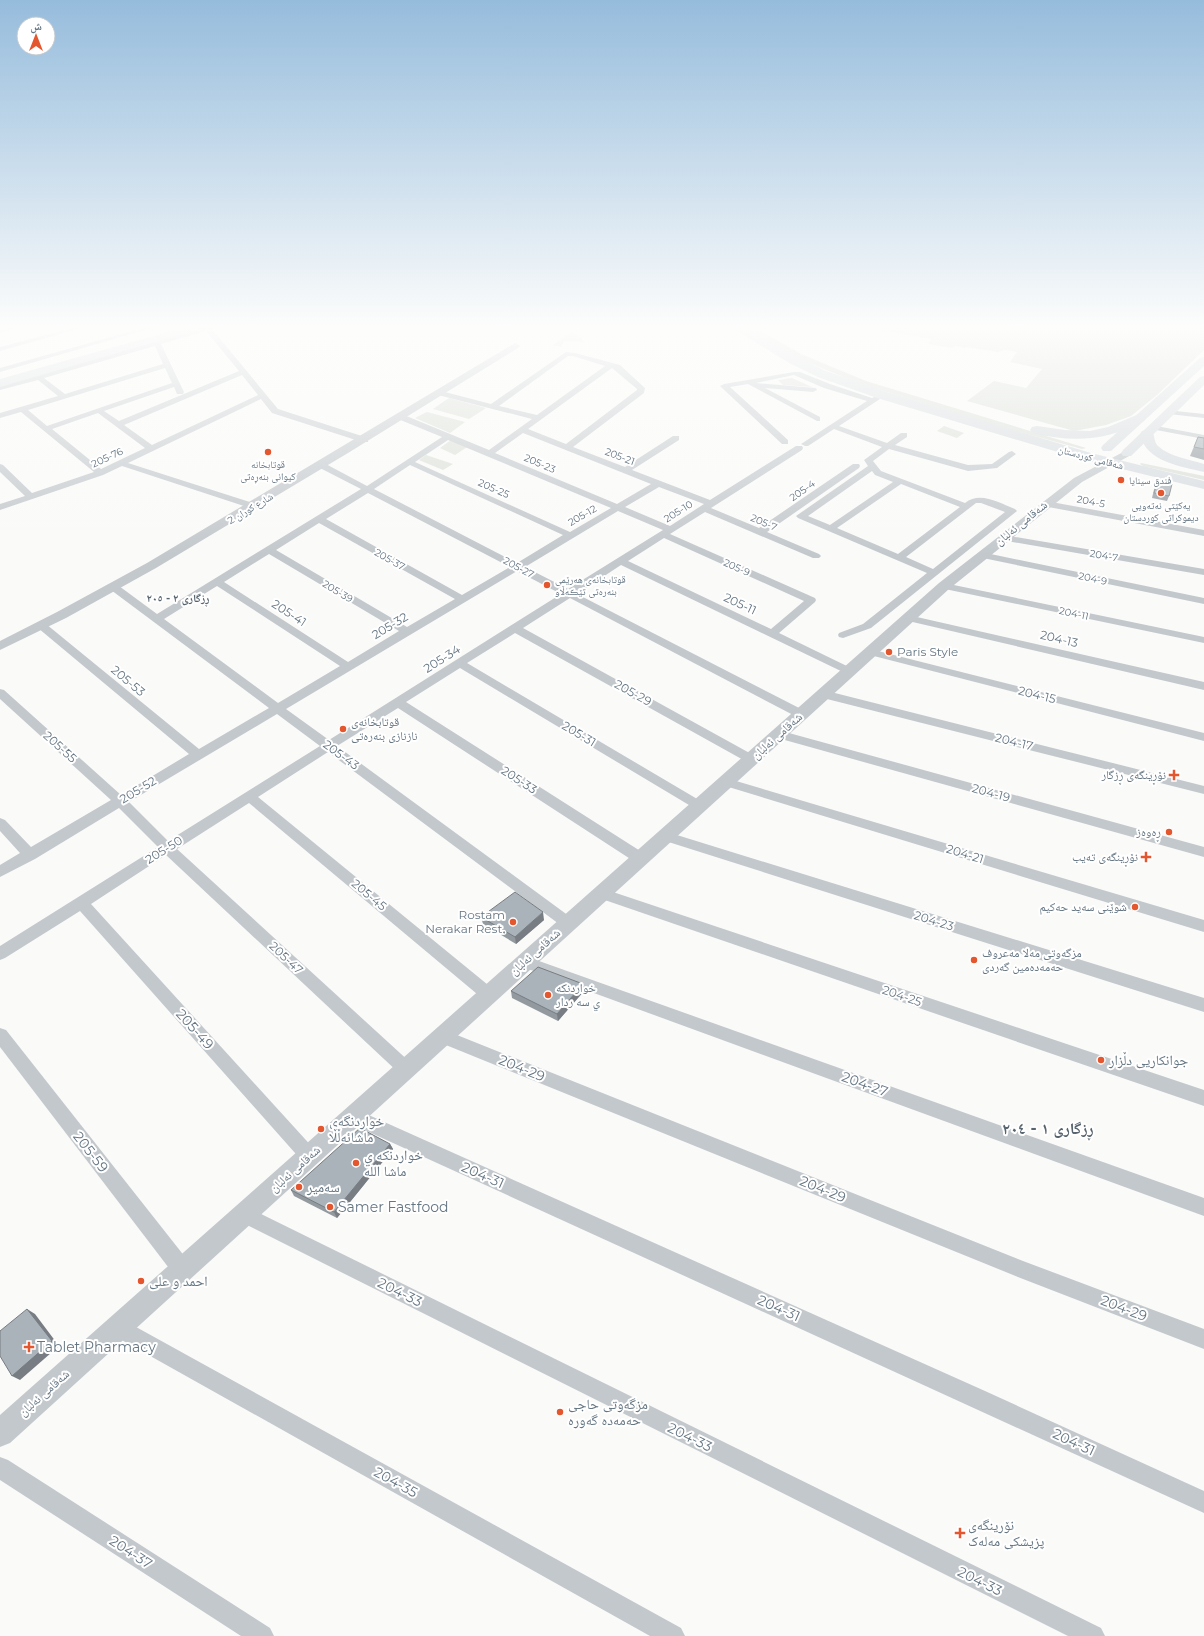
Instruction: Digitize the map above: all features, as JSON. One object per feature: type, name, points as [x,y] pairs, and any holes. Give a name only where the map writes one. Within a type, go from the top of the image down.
[{"type":"highway","name":"شەقامی کوردستان","points":[[894,402],[1044,444],[1097,466],[1171,477],[1204,485]]},
{"type":"highway","name":"شەقامی کوردستان","points":[[943,402],[1037,430],[1107,448],[1204,469]]},
{"type":"highway","points":[[1037,430],[1072,435],[1098,435],[1116,430],[1139,418]]},
{"type":"highway","points":[[1150,430],[1147,440],[1156,452],[1204,469]]},
{"type":"highway","points":[[1097,466],[1171,477]]},
{"type":"main road","points":[[1107,448],[1156,402]]},
{"type":"main road","points":[[1127,453],[1179,402]]},
{"type":"street","points":[[0,416],[45,402]]},
{"type":"street","points":[[45,428],[121,402]]},
{"type":"street","points":[[119,424],[170,402]]},
{"type":"street","name":"205-76","points":[[0,507],[100,473],[248,402]]},
{"type":"street","points":[[268,402],[275,411],[365,440]]},
{"type":"street","name":"شارع كوران 2","points":[[0,646],[115,588],[365,440],[425,402]]},
{"type":"street","points":[[478,402],[538,418]]},
{"type":"street","points":[[493,406],[498,402]]},
{"type":"street","points":[[489,454],[560,402]]},
{"type":"street","points":[[567,448],[627,402]]},
{"type":"street","points":[[742,402],[785,442]]},
{"type":"street","points":[[786,402],[817,419]]},
{"type":"street","name":"205-10","points":[[569,593],[871,402]]},
{"type":"street","points":[[22,409],[100,473]]},
{"type":"street","points":[[98,410],[150,448]]},
{"type":"street","points":[[1169,412],[1204,416]]},
{"type":"street","name":"205-23","points":[[401,417],[617,507],[667,531]]},
{"type":"street","points":[[833,426],[888,446],[968,468],[991,466],[1012,454]]},
{"type":"street","name":"205-21","points":[[522,430],[658,483],[707,506]]},
{"type":"street","points":[[1150,430],[1204,437]]},
{"type":"street","points":[[904,435],[868,460],[878,473],[966,506]]},
{"type":"street","points":[[157,619],[368,489],[447,437]]},
{"type":"street","points":[[626,470],[676,438]]},
{"type":"street","name":"شەقامی ئەلبان","points":[[1097,466],[1107,448]]},
{"type":"street","name":"شەقامی ئەلبان","points":[[1,1428],[244,1215],[488,994],[802,714],[908,618],[939,580],[981,555],[1097,466],[1127,453]]},
{"type":"street","points":[[121,462],[253,506]]},
{"type":"street","name":"205-25","points":[[409,462],[570,535]]},
{"type":"street","name":"205-27","points":[[322,465],[802,714]]},
{"type":"street","name":"205-4","points":[[760,532],[856,466]]},
{"type":"street","points":[[0,467],[31,497]]},
{"type":"street","name":"204-11","points":[[873,467],[801,516],[899,558],[939,580],[1204,640]]},
{"type":"street","points":[[831,528],[900,481]]},
{"type":"street","name":"205-12","points":[[516,566],[658,483]]},
{"type":"street","points":[[843,635],[868,626],[939,580],[1012,512],[982,500],[974,500],[899,558]]},
{"type":"street","name":"204-5","points":[[1046,504],[1204,533]]},
{"type":"street","name":"205-7","points":[[707,506],[760,532],[816,556]]},
{"type":"street","name":"205-37","points":[[319,519],[461,598]]},
{"type":"street","name":"205-9","points":[[667,531],[811,600],[772,634]]},
{"type":"street","name":"204-7","points":[[1004,538],[1204,572]]},
{"type":"street","name":"205-39","points":[[269,550],[406,631]]},
{"type":"street","name":"204-9","points":[[981,555],[1204,601]]},
{"type":"street","name":"205-11","points":[[620,561],[849,671]]},
{"type":"street","name":"205-32","points":[[277,708],[516,566]]},
{"type":"street","name":"205-41","points":[[218,582],[347,666]]},
{"type":"street","name":"205-43","points":[[115,588],[568,923]]},
{"type":"street","name":"205-34","points":[[328,746],[569,593]]},
{"type":"street","name":"204-13","points":[[908,618],[1204,686]]},
{"type":"street","name":"205-53","points":[[42,626],[198,755]]},
{"type":"street","name":"205-29","points":[[515,628],[752,759]]},
{"type":"street","name":"204-15","points":[[870,652],[1204,736]]},
{"type":"street","name":"205-31","points":[[459,663],[699,806]]},
{"type":"street","name":"205-55","points":[[0,692],[120,801],[167,848]]},
{"type":"street","name":"204-17","points":[[823,694],[1204,790]]},
{"type":"street","name":"205-33","points":[[397,702],[640,858]]},
{"type":"street","name":"205-52","points":[[0,872],[277,708]]},
{"type":"street","name":"204-19","points":[[778,734],[1204,852]]},
{"type":"street","name":"205-50","points":[[0,954],[328,746]]},
{"type":"street","name":"204-21","points":[[726,782],[1204,926]]},
{"type":"street","name":"205-45","points":[[249,796],[488,994]]},
{"type":"street","points":[[0,823],[30,854]]},
{"type":"street","name":"204-23","points":[[664,836],[1204,1005]]},
{"type":"street","name":"205-47","points":[[167,848],[406,1068]]},
{"type":"street","name":"204-25","points":[[601,893],[1204,1098]]},
{"type":"street","name":"205-49","points":[[81,902],[309,1156]]},
{"type":"street","name":"204-27","points":[[525,962],[1204,1207]]},
{"type":"street","name":"205-59","points":[[0,1035],[182,1269]]},
{"type":"street","name":"204-29","points":[[442,1036],[1016,1267],[1204,1339]]},
{"type":"street","name":"204-31","points":[[353,1116],[971,1394],[1204,1502]]},
{"type":"street","name":"204-33","points":[[244,1215],[1093,1636]]},
{"type":"street","name":"204-35","points":[[118,1327],[673,1636]]},
{"type":"street","name":"204-37","points":[[0,1468],[262,1636]]},
{"type":"shaded area","points":[[443,402],[465,402],[486,408],[469,419],[433,409]]},
{"type":"shaded area","points":[[921,402],[936,402],[1086,448],[1082,449],[994,425]]},
{"type":"shaded area","points":[[972,402],[1148,402],[1131,416],[1106,425],[1074,431]]},
{"type":"shaded area","points":[[427,412],[465,422],[450,433],[415,418]]},
{"type":"shaded area","points":[[944,426],[964,433],[957,438],[937,431]]},
{"type":"shaded area","points":[[451,440],[467,447],[455,455],[440,448]]},
{"type":"shaded area","points":[[426,455],[453,464],[443,470],[419,460]]},
{"type":"shaded area","points":[[1140,464],[1204,476],[1204,480],[1143,466]]},
{"type":"building","points":[[1198,437],[1204,438],[1204,449],[1194,447]]},
{"type":"building","points":[[1158,481],[1172,484],[1169,496],[1154,493]]},
{"type":"building","name":"Rostam Nerakar Rest.","points":[[515,892],[543,912],[515,937],[481,917]]},
{"type":"building","name":"خواردنكه ي سه ردار","points":[[538,967],[583,984],[557,1014],[511,991]]},
{"type":"building","points":[[360,1128],[390,1144],[334,1212],[291,1190]]},
{"type":"building","name":"Tablet Pharmacy","points":[[27,1309],[52,1341],[12,1376],[0,1356],[0,1331]]},
{"type":"place","name":"قوتابخانە کیوانی بنەڕەتی","points":[[268,452]]},
{"type":"place","name":"فندق سينايا","points":[[1121,480]]},
{"type":"place","name":"یه‌كێتی نه‌ته‌ویی دیموكراتی كوردستان","points":[[1161,493]]},
{"type":"place","name":"قوتابخانەی هەرێمی بنەرەتی تێڪەڵاو","points":[[547,585]]},
{"type":"place","name":"Paris Style","points":[[889,652]]},
{"type":"place","name":"قوتابخانەی نازنازی بنەرەتی","points":[[343,729]]},
{"type":"place","name":"نۆڕینگەی ڕزگار","points":[[1174,775]]},
{"type":"place","name":"ڕەوەز","points":[[1169,832]]},
{"type":"place","name":"نۆڕینگەی تەیب","points":[[1146,857]]},
{"type":"place","name":"شوێنی سەید حەکیم","points":[[1135,907]]},
{"type":"place","name":"Rostam Nerakar Rest.","points":[[513,922]]},
{"type":"place","name":"مزگەوتی مەلا مەعروف حەمەدەمین گەردی","points":[[974,960]]},
{"type":"place","name":"خواردنكه ي سه ردار","points":[[548,995]]},
{"type":"place","name":"جوانکاریی دڵزار","points":[[1101,1060]]},
{"type":"place","name":"خواردنگەی ماشائەڵڵا","points":[[321,1129]]},
{"type":"place","name":"خواردنكه ي ماشا الله","points":[[356,1163]]},
{"type":"place","name":"سەمیر","points":[[299,1187]]},
{"type":"place","name":"Samer Fastfood","points":[[330,1207]]},
{"type":"place","name":"احمد و علی","points":[[141,1281]]},
{"type":"place","name":"Tablet Pharmacy","points":[[29,1347]]},
{"type":"place","name":"مزگه‌وتی حاجی حه‌مه‌ده‌ گه‌وره","points":[[560,1412]]},
{"type":"place","name":"نۆرینگەی پزیشکی مەلەک","points":[[960,1533]]},
{"type":"district","name":"ڕزگاری ٢ - ٢٠٥","points":[[178,598]]},
{"type":"district","name":"ڕزگاری ١ - ٢٠٤","points":[[1048,1128]]}]
